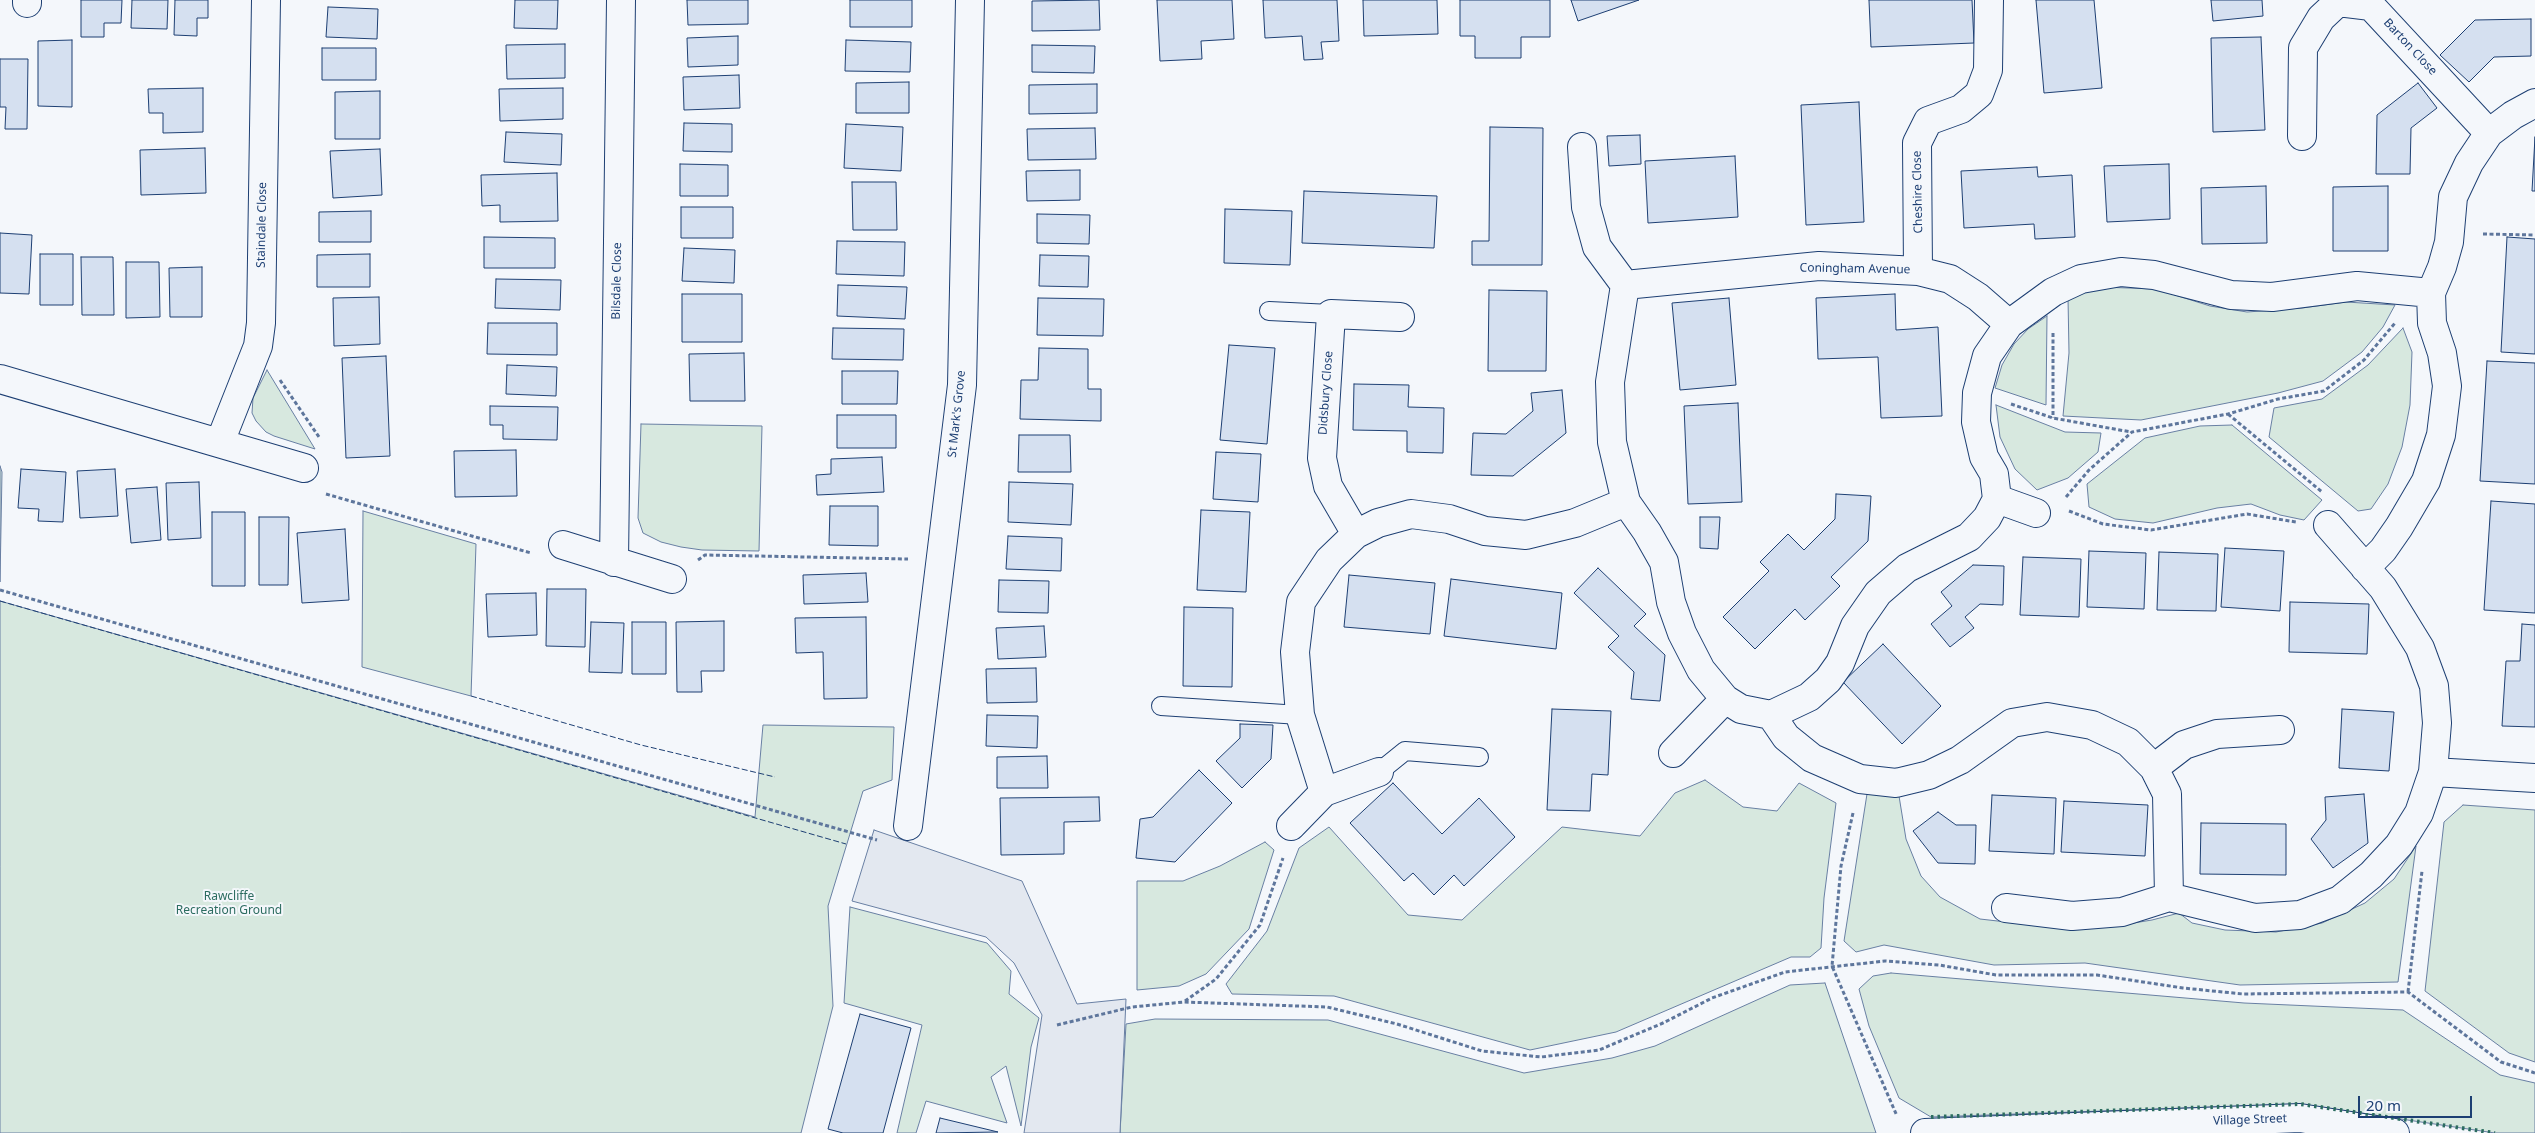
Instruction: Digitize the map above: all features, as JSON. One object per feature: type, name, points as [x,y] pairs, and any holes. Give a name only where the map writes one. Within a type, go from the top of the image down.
[{"type":"street","name":"Staindale Close","points":[[220,442],[258,346],[261,323],[266,0]]},
{"type":"street","name":"Bilsdale Close","points":[[614,562],[621,0]]},
{"type":"street","name":"St Mark's Grove","points":[[908,826],[939,560],[962,385],[970,0]]},
{"type":"street","name":"Cheshire Close","points":[[1918,271],[1917,143],[1928,121],[1961,109],[1979,94],[1988,70],[1989,0]]},
{"type":"street","name":"Barton Close","points":[[2302,136],[2303,48],[2320,18],[2338,1],[2371,6],[2489,133]]},
{"type":"street","points":[[2366,568],[2383,550],[2399,528],[2426,481],[2441,435],[2447,386],[2442,353],[2432,323],[2430,293],[2442,267],[2450,233],[2452,197],[2469,163],[2489,133],[2513,114],[2535,103]]},
{"type":"street","points":[[1582,147],[1586,207],[1597,247],[1624,285],[1610,382],[1612,442],[1626,502],[1647,532],[1664,562],[1671,602],[1682,633],[1701,670],[1726,698],[1741,709],[1771,714],[1809,697],[1828,680],[1840,663],[1854,626],[1878,593],[1907,568],[1969,537],[1987,518],[1997,499],[1994,474],[1984,457],[1976,422],[1977,393],[1987,356],[2010,324],[2053,292],[2081,279],[2121,272],[2154,275],[2231,295],[2272,297],[2357,286],[2430,293]]},
{"type":"street","name":"Coningham Avenue","points":[[1624,285],[1819,266],[1918,271],[1950,279],[1978,297],[2010,324]]},
{"type":"street","points":[[1331,314],[1400,317]]},
{"type":"street","name":"Didsbury Close","points":[[1331,314],[1322,458],[1328,486],[1356,534]]},
{"type":"street","points":[[0,379],[304,468]]},
{"type":"street","points":[[1997,499],[2047,510]]},
{"type":"street","points":[[1324,792],[1300,715],[1295,652],[1302,602],[1329,560],[1356,534],[1378,523],[1411,514],[1449,519],[1486,531],[1526,535],[1575,523],[1626,502]]},
{"type":"street","points":[[2006,908],[2072,916],[2122,912],[2169,897],[2255,918],[2300,915],[2340,900],[2371,875],[2399,845],[2419,813],[2433,772],[2437,724],[2434,686],[2420,648],[2383,588],[2328,525]]},
{"type":"street","points":[[562,545],[672,579]]},
{"type":"street","points":[[1673,753],[1726,698]]},
{"type":"street","points":[[1771,714],[1786,737],[1812,758],[1860,779],[1896,783],[1929,775],[1960,760],[2012,723],[2047,718],[2092,725],[2128,742],[2154,768],[2167,794],[2169,897]]},
{"type":"street","points":[[2154,768],[2184,745],[2217,734],[2280,730]]},
{"type":"street","points":[[1291,826],[1324,792],[1379,772]]},
{"type":"street","points":[[2433,772],[2535,778]]},
{"type":"street","name":"Village Street","points":[[1925,1133],[2299,1125],[2395,1133]]},
{"type":"lane","points":[[1269,312],[1331,314]]},
{"type":"lane","points":[[1161,706],[1300,715]]},
{"type":"lane","points":[[1379,772],[1405,751],[1478,757]]},
{"type":"path","points":[[2450,233],[2535,235]]},
{"type":"path","points":[[2053,292],[2053,418]]},
{"type":"path","points":[[1977,393],[2053,418],[2132,432],[2228,414],[2278,399],[2324,391],[2364,360],[2398,320],[2430,293]]},
{"type":"path","points":[[258,346],[326,446],[304,468],[318,491],[537,555],[562,545]]},
{"type":"path","points":[[2047,510],[2103,524],[2150,530],[2247,514],[2302,524],[2328,525],[2329,497],[2228,414]]},
{"type":"path","points":[[2047,510],[2132,432]]},
{"type":"path","points":[[672,579],[705,555],[939,560]]},
{"type":"path","points":[[0,590],[880,841]]},
{"type":"path","points":[[1860,779],[1841,866],[1832,966],[1898,1119]]},
{"type":"path","points":[[1184,1002],[1216,979],[1260,925],[1284,858],[1291,826]]},
{"type":"path","points":[[2408,992],[2422,868]]},
{"type":"path","points":[[1057,1025],[1132,1007],[1184,1002],[1327,1007],[1397,1024],[1482,1051],[1541,1057],[1599,1050],[1663,1023],[1712,998],[1785,972],[1885,961],[1939,965],[1996,975],[2097,974],[2183,988],[2243,994],[2408,992],[2501,1062],[2535,1073]]},
{"type":"green space","points":[[2101,287],[2156,289],[2210,306],[2247,312],[2302,308],[2346,302],[2395,305],[2383,327],[2362,352],[2323,381],[2278,393],[2141,420],[2063,416],[2069,353],[2068,298]]},
{"type":"green space","points":[[2047,316],[2046,405],[1995,388],[2002,365],[2014,344],[2028,329]]},
{"type":"green space","points":[[2403,328],[2412,352],[2410,405],[2402,447],[2388,484],[2371,509],[2358,511],[2269,437],[2274,408],[2322,399],[2368,365]]},
{"type":"green space","points":[[267,370],[315,449],[274,436],[266,432],[256,421],[252,413],[253,398]]},
{"type":"green space","points":[[1996,405],[2065,432],[2101,433],[2098,452],[2068,478],[2037,490],[2015,469],[2000,437]]},
{"type":"green space","points":[[641,424],[762,426],[759,551],[702,550],[681,547],[661,542],[643,533],[638,518]]},
{"type":"green space","points":[[2232,425],[2322,500],[2304,520],[2280,515],[2251,504],[2217,508],[2153,523],[2115,519],[2089,507],[2087,484],[2145,438],[2200,426]]},
{"type":"green space","points":[[0,466],[2,472],[0,582]]},
{"type":"green space","points":[[363,511],[476,544],[471,696],[362,667]]},
{"type":"green space","name":"Rawcliffe Recreation Ground","points":[[0,601],[755,817],[763,725],[894,727],[892,780],[863,791],[828,906],[833,1006],[801,1133],[0,1133]]},
{"type":"green space","points":[[1705,780],[1743,807],[1777,811],[1799,783],[1836,803],[1824,898],[1821,948],[1810,957],[1791,957],[1616,1032],[1530,1050],[1334,996],[1232,994],[1226,984],[1267,931],[1299,848],[1329,827],[1408,915],[1462,920],[1562,827],[1640,836],[1675,793]]},
{"type":"green space","points":[[1867,794],[1899,796],[1906,839],[1921,876],[1940,897],[1980,919],[2024,924],[2115,926],[2179,913],[2192,923],[2225,930],[2276,932],[2322,923],[2365,903],[2394,879],[2416,846],[2398,982],[2240,985],[2085,963],[1994,965],[1884,945],[1856,952],[1844,941]]},
{"type":"green space","points":[[2463,805],[2535,810],[2535,1062],[2509,1053],[2425,991],[2444,822]]},
{"type":"green space","points":[[1265,842],[1274,850],[1249,929],[1206,974],[1179,986],[1137,990],[1137,881],[1183,881],[1220,866]]},
{"type":"green space","points":[[850,907],[987,943],[1011,971],[1009,994],[1039,1018],[1031,1047],[1021,1126],[1006,1066],[991,1077],[1007,1123],[926,1101],[916,1133],[897,1133],[922,1025],[844,1003]]},
{"type":"green space","points":[[1891,973],[2244,1003],[2403,1010],[2500,1075],[2535,1083],[2535,1133],[2495,1133],[2300,1104],[1931,1117],[1899,1098],[1869,1026],[1859,989],[1873,976]]},
{"type":"green space","points":[[1825,983],[1876,1133],[1120,1133],[1126,1024],[1155,1019],[1328,1020],[1524,1073],[1612,1058],[1655,1046],[1790,985]]},
{"type":"shaded area","points":[[874,830],[1022,881],[1077,1004],[1126,999],[1120,1133],[1024,1133],[1042,1015],[1014,963],[986,937],[852,901]]},
{"type":"building","points":[[81,0],[122,0],[121,23],[104,23],[104,37],[81,37]]},
{"type":"building","points":[[132,0],[168,0],[167,29],[131,28]]},
{"type":"building","points":[[175,0],[208,0],[208,18],[197,18],[197,36],[174,35]]},
{"type":"building","points":[[515,0],[558,0],[557,29],[514,28]]},
{"type":"building","points":[[687,0],[748,0],[748,24],[688,25]]},
{"type":"building","points":[[850,0],[912,0],[912,27],[850,27]]},
{"type":"building","points":[[1099,0],[1100,30],[1032,31],[1032,1]]},
{"type":"building","points":[[1157,0],[1232,0],[1234,39],[1201,41],[1202,59],[1160,61]]},
{"type":"building","points":[[1263,0],[1337,0],[1339,41],[1321,42],[1323,59],[1304,60],[1302,36],[1265,38]]},
{"type":"building","points":[[1363,0],[1437,0],[1438,34],[1364,36]]},
{"type":"building","points":[[1460,0],[1550,0],[1550,37],[1521,37],[1521,58],[1475,58],[1475,36],[1460,36]]},
{"type":"building","points":[[1571,0],[1639,0],[1578,21]]},
{"type":"building","points":[[1869,0],[1972,0],[1974,43],[1871,47]]},
{"type":"building","points":[[2036,0],[2094,0],[2102,88],[2044,93]]},
{"type":"building","points":[[2211,0],[2262,0],[2263,16],[2213,21]]},
{"type":"building","points":[[328,7],[378,9],[377,39],[326,37]]},
{"type":"building","points":[[2531,19],[2531,56],[2494,57],[2469,82],[2440,55],[2475,20]]},
{"type":"building","points":[[738,36],[738,65],[688,67],[687,38]]},
{"type":"building","points":[[2261,37],[2265,130],[2213,132],[2211,38]]},
{"type":"building","points":[[72,40],[72,107],[38,106],[38,41]]},
{"type":"building","points":[[846,40],[911,42],[910,72],[845,71]]},
{"type":"building","points":[[565,44],[565,78],[507,79],[506,45]]},
{"type":"building","points":[[1032,45],[1095,46],[1094,73],[1032,72]]},
{"type":"building","points":[[322,48],[376,48],[376,80],[322,80]]},
{"type":"building","points":[[0,59],[28,59],[27,129],[5,129],[6,107],[0,107]]},
{"type":"building","points":[[739,75],[740,108],[684,110],[683,77]]},
{"type":"building","points":[[909,82],[909,113],[856,113],[856,83]]},
{"type":"building","points":[[2418,83],[2437,108],[2411,128],[2410,174],[2376,174],[2377,115]]},
{"type":"building","points":[[1097,84],[1097,113],[1029,114],[1029,85]]},
{"type":"building","points":[[203,88],[203,132],[163,133],[163,113],[149,113],[148,89]]},
{"type":"building","points":[[563,88],[563,119],[500,121],[499,89]]},
{"type":"building","points":[[380,91],[380,139],[335,139],[335,92]]},
{"type":"building","points":[[1859,102],[1864,222],[1806,225],[1801,105]]},
{"type":"building","points":[[684,123],[732,124],[732,152],[683,151]]},
{"type":"building","points":[[846,124],[903,127],[901,171],[844,168]]},
{"type":"building","points":[[1490,127],[1543,128],[1542,265],[1472,265],[1472,241],[1489,241]]},
{"type":"building","points":[[1095,128],[1096,159],[1028,160],[1027,129]]},
{"type":"building","points":[[506,132],[562,134],[561,165],[504,162]]},
{"type":"building","points":[[1640,135],[1641,164],[1609,166],[1607,136]]},
{"type":"building","points":[[2535,137],[2535,191],[2532,191]]},
{"type":"building","points":[[205,148],[206,193],[141,195],[140,150]]},
{"type":"building","points":[[380,149],[382,195],[333,198],[330,151]]},
{"type":"building","points":[[1735,156],[1738,217],[1648,223],[1645,161]]},
{"type":"building","points":[[680,164],[728,165],[728,196],[680,196]]},
{"type":"building","points":[[2169,164],[2170,219],[2107,222],[2104,166]]},
{"type":"building","points":[[2037,167],[2038,177],[2072,175],[2075,237],[2035,239],[2034,224],[1964,228],[1961,171]]},
{"type":"building","points":[[1080,170],[1080,200],[1027,201],[1026,171]]},
{"type":"building","points":[[557,173],[558,221],[500,222],[500,205],[482,206],[481,175]]},
{"type":"building","points":[[852,182],[896,182],[897,230],[853,230]]},
{"type":"building","points":[[2266,186],[2267,243],[2202,244],[2201,188]]},
{"type":"building","points":[[2388,186],[2388,251],[2333,251],[2333,187]]},
{"type":"building","points":[[1304,191],[1437,196],[1434,248],[1302,243]]},
{"type":"building","points":[[681,207],[733,207],[733,238],[681,238]]},
{"type":"building","points":[[1225,209],[1292,211],[1290,265],[1224,263]]},
{"type":"building","points":[[371,211],[371,242],[319,242],[319,212]]},
{"type":"building","points":[[1037,214],[1090,215],[1089,244],[1037,243]]},
{"type":"building","points":[[0,233],[32,235],[29,294],[0,293]]},
{"type":"building","points":[[484,237],[555,238],[555,268],[484,268]]},
{"type":"building","points":[[2507,237],[2535,239],[2535,354],[2501,352]]},
{"type":"building","points":[[837,241],[905,242],[904,276],[836,274]]},
{"type":"building","points":[[684,248],[735,250],[734,283],[682,281]]},
{"type":"building","points":[[40,254],[73,254],[73,305],[40,305]]},
{"type":"building","points":[[370,254],[370,287],[317,287],[317,255]]},
{"type":"building","points":[[1040,255],[1089,256],[1088,287],[1039,286]]},
{"type":"building","points":[[81,257],[113,257],[114,315],[82,315]]},
{"type":"building","points":[[126,262],[159,262],[160,317],[126,318]]},
{"type":"building","points":[[202,267],[202,317],[170,317],[169,268]]},
{"type":"building","points":[[496,279],[561,280],[560,310],[495,308]]},
{"type":"building","points":[[838,285],[907,287],[905,319],[837,316]]},
{"type":"building","points":[[1489,290],[1547,291],[1546,371],[1488,371]]},
{"type":"building","points":[[682,294],[742,294],[742,342],[682,342]]},
{"type":"building","points":[[1895,294],[1896,330],[1938,327],[1942,416],[1881,418],[1878,357],[1818,359],[1816,298]]},
{"type":"building","points":[[379,297],[380,344],[334,346],[333,298]]},
{"type":"building","points":[[1038,298],[1104,299],[1103,336],[1037,335]]},
{"type":"building","points":[[1729,298],[1736,385],[1680,390],[1672,303]]},
{"type":"building","points":[[488,323],[557,323],[557,355],[487,354]]},
{"type":"building","points":[[833,328],[904,329],[903,360],[832,359]]},
{"type":"building","points":[[1229,345],[1275,348],[1267,444],[1220,440]]},
{"type":"building","points":[[1039,348],[1088,349],[1088,389],[1101,389],[1101,421],[1020,419],[1021,380],[1038,380]]},
{"type":"building","points":[[744,353],[745,401],[690,401],[689,354]]},
{"type":"building","points":[[386,356],[390,456],[346,458],[342,358]]},
{"type":"building","points":[[2487,361],[2535,363],[2535,484],[2480,481]]},
{"type":"building","points":[[507,365],[557,367],[556,396],[506,394]]},
{"type":"building","points":[[842,371],[898,371],[897,404],[842,404]]},
{"type":"building","points":[[1354,384],[1409,385],[1408,407],[1444,408],[1443,453],[1407,452],[1407,431],[1353,430]]},
{"type":"building","points":[[1562,390],[1566,433],[1513,476],[1471,475],[1473,433],[1506,434],[1533,411],[1531,393]]},
{"type":"building","points":[[1738,403],[1742,502],[1688,504],[1684,406]]},
{"type":"building","points":[[490,406],[558,407],[557,440],[503,439],[503,425],[490,425]]},
{"type":"building","points":[[837,415],[896,415],[896,448],[837,448]]},
{"type":"building","points":[[1019,435],[1070,435],[1071,472],[1018,472]]},
{"type":"building","points":[[516,450],[517,496],[455,497],[454,451]]},
{"type":"building","points":[[1216,452],[1261,454],[1258,502],[1213,499]]},
{"type":"building","points":[[882,457],[884,492],[817,495],[816,475],[831,474],[831,459]]},
{"type":"building","points":[[21,469],[66,472],[63,522],[38,521],[39,509],[18,508]]},
{"type":"building","points":[[115,469],[118,516],[80,518],[77,471]]},
{"type":"building","points":[[199,482],[201,538],[168,540],[166,483]]},
{"type":"building","points":[[1009,482],[1073,484],[1071,525],[1008,522]]},
{"type":"building","points":[[157,487],[161,540],[131,543],[126,489]]},
{"type":"building","points":[[1836,494],[1871,496],[1868,541],[1831,577],[1840,586],[1805,620],[1795,609],[1755,649],[1723,617],[1769,571],[1760,562],[1788,534],[1804,550],[1835,519]]},
{"type":"building","points":[[2491,501],[2535,504],[2535,613],[2484,610]]},
{"type":"building","points":[[830,506],[878,506],[878,546],[829,545]]},
{"type":"building","points":[[1201,510],[1250,512],[1246,592],[1197,590]]},
{"type":"building","points":[[212,512],[245,512],[245,586],[212,586]]},
{"type":"building","points":[[259,517],[289,517],[288,585],[259,585]]},
{"type":"building","points":[[1700,517],[1720,517],[1718,549],[1700,548]]},
{"type":"building","points":[[345,529],[349,600],[302,603],[297,533]]},
{"type":"building","points":[[1008,536],[1062,538],[1061,571],[1006,569]]},
{"type":"building","points":[[2225,548],[2284,551],[2280,611],[2221,607]]},
{"type":"building","points":[[2089,551],[2146,553],[2144,609],[2087,607]]},
{"type":"building","points":[[2159,552],[2218,554],[2216,611],[2157,610]]},
{"type":"building","points":[[2023,557],[2081,559],[2079,617],[2020,615]]},
{"type":"building","points":[[1973,565],[2004,566],[2003,605],[1980,604],[1965,617],[1974,628],[1950,647],[1931,624],[1952,606],[1941,592]]},
{"type":"building","points":[[1598,568],[1646,614],[1634,626],[1665,655],[1660,701],[1631,699],[1634,672],[1608,647],[1619,636],[1574,593]]},
{"type":"building","points":[[866,573],[868,602],[804,604],[803,575]]},
{"type":"building","points":[[1349,575],[1435,583],[1430,634],[1344,627]]},
{"type":"building","points":[[1451,579],[1562,593],[1556,649],[1444,636]]},
{"type":"building","points":[[999,580],[1049,581],[1048,613],[998,612]]},
{"type":"building","points":[[547,589],[586,589],[585,647],[546,646]]},
{"type":"building","points":[[536,593],[537,635],[488,637],[486,594]]},
{"type":"building","points":[[2290,602],[2369,604],[2367,654],[2289,652]]},
{"type":"building","points":[[1184,607],[1233,608],[1232,687],[1183,686]]},
{"type":"building","points":[[866,617],[867,698],[824,699],[823,652],[796,653],[795,618]]},
{"type":"building","points":[[724,621],[724,671],[701,671],[702,692],[677,692],[676,622]]},
{"type":"building","points":[[591,622],[624,623],[622,673],[589,672]]},
{"type":"building","points":[[632,622],[666,622],[666,674],[632,674]]},
{"type":"building","points":[[2522,624],[2535,625],[2535,727],[2502,726],[2506,661],[2520,661]]},
{"type":"building","points":[[1044,626],[1046,657],[998,659],[996,628]]},
{"type":"building","points":[[1883,644],[1941,706],[1902,744],[1843,682]]},
{"type":"building","points":[[1036,668],[1037,702],[987,703],[986,669]]},
{"type":"building","points":[[1552,709],[1611,711],[1608,775],[1592,774],[1590,811],[1547,810]]},
{"type":"building","points":[[2342,709],[2394,712],[2389,771],[2339,768]]},
{"type":"building","points":[[987,715],[1038,716],[1037,748],[986,746]]},
{"type":"building","points":[[1240,724],[1273,725],[1271,759],[1242,788],[1216,761],[1240,738]]},
{"type":"building","points":[[1047,756],[1048,788],[997,788],[997,757]]},
{"type":"building","points":[[1199,770],[1232,803],[1175,862],[1136,858],[1140,819],[1153,817]]},
{"type":"building","points":[[1393,783],[1442,834],[1479,798],[1515,837],[1464,886],[1454,875],[1434,895],[1413,873],[1404,881],[1350,823]]},
{"type":"building","points":[[2364,794],[2368,843],[2333,868],[2311,839],[2326,820],[2325,797]]},
{"type":"building","points":[[1992,795],[2056,798],[2054,854],[1989,851]]},
{"type":"building","points":[[1099,797],[1100,821],[1064,822],[1064,854],[1001,855],[1000,798]]},
{"type":"building","points":[[2064,801],[2148,805],[2145,856],[2061,852]]},
{"type":"building","points":[[1938,812],[1956,825],[1976,825],[1975,864],[1938,863],[1913,831]]},
{"type":"building","points":[[2201,823],[2286,824],[2286,875],[2200,874]]},
{"type":"building","points":[[860,1014],[911,1028],[883,1133],[843,1133],[828,1129]]},
{"type":"building","points":[[940,1118],[998,1132],[936,1133]]},
{"type":"hedge","points":[[1931,1117],[2300,1104],[2495,1133]]},
{"type":"fence","points":[[0,601],[846,844]]},
{"type":"fence","points":[[471,696],[641,745],[775,777]]}]
